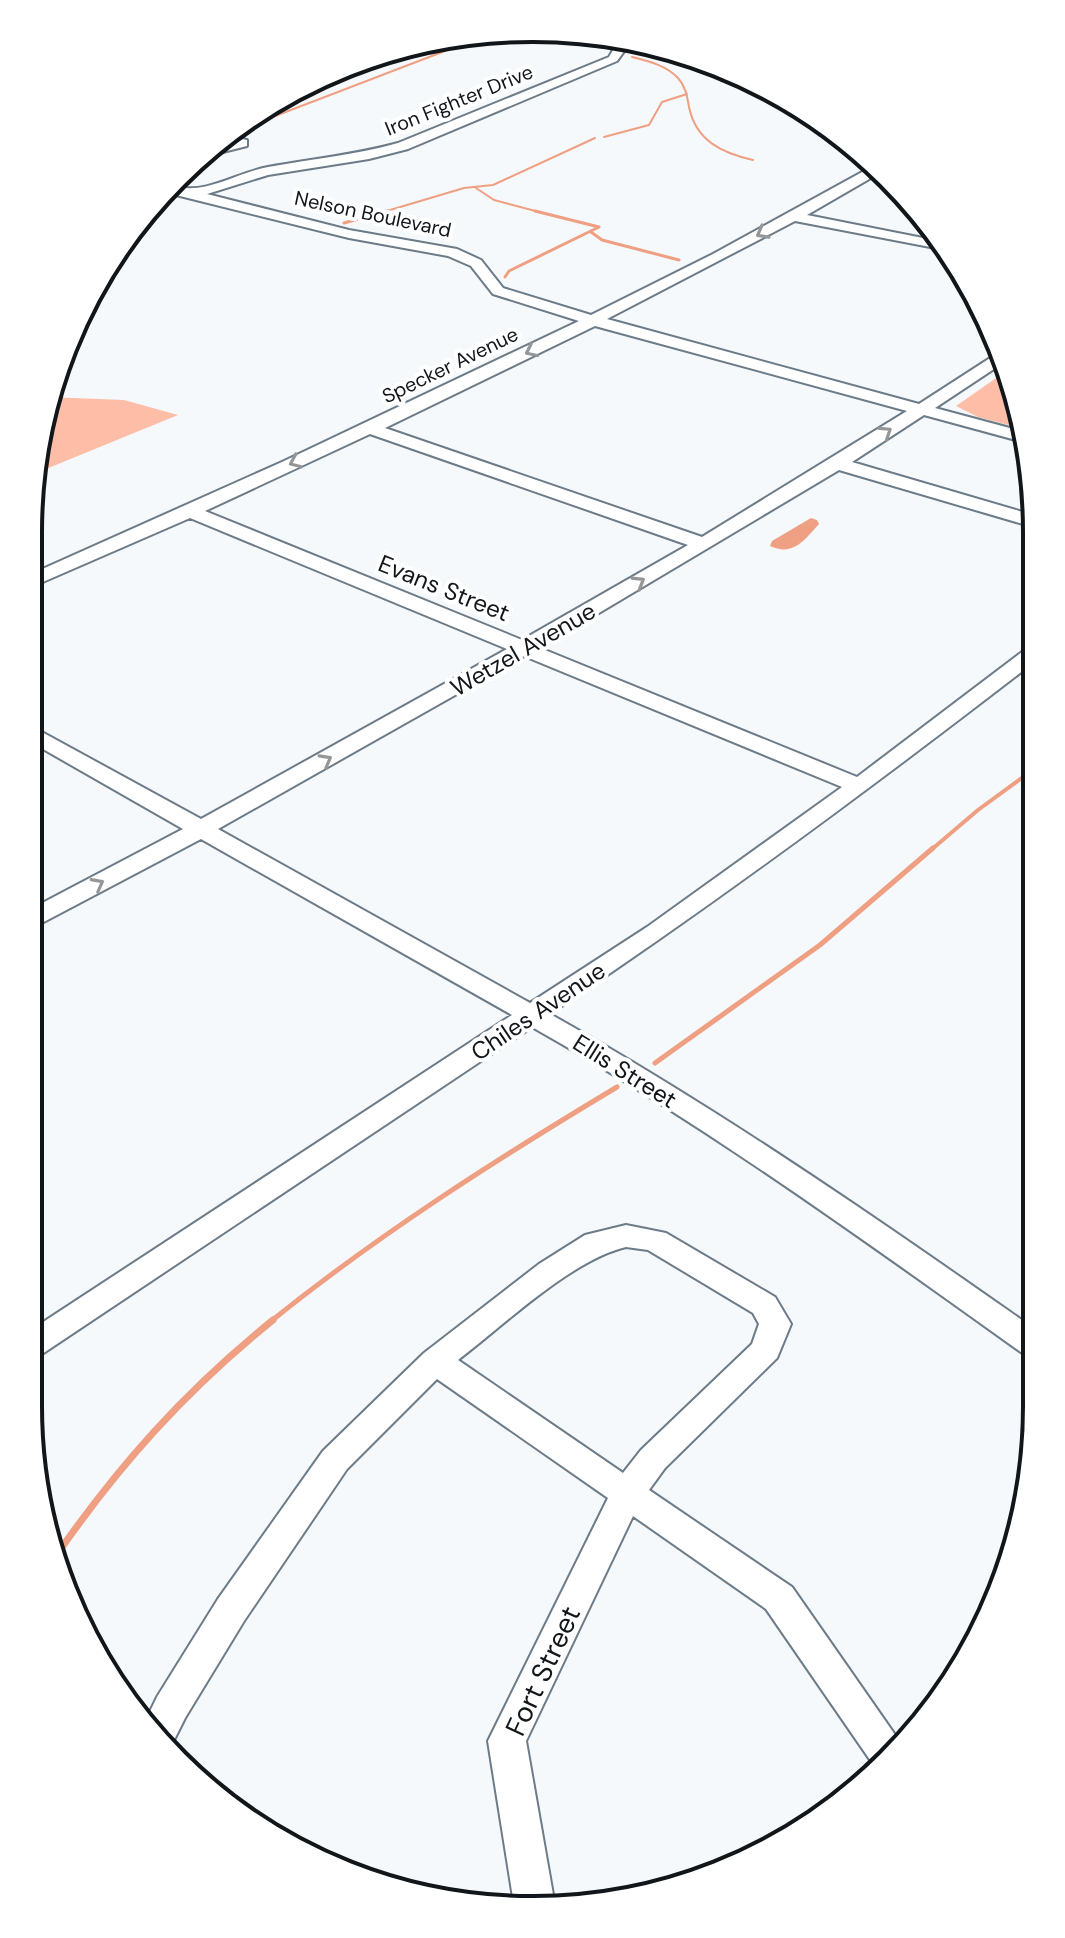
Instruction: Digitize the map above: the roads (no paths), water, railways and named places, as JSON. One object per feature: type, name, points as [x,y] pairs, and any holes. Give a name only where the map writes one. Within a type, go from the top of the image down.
[{"type":"street","name":"Iron Fighter Drive","points":[[191,195],[266,171],[374,154],[403,146],[613,59],[619,49]]},
{"type":"street","points":[[229,147],[242,143]]},
{"type":"street","name":"Specker Avenue","points":[[42,576],[369,428],[594,320],[867,175]]},
{"type":"street","name":"Nelson Boulevard","points":[[180,192],[349,234],[452,252],[476,263],[490,283],[505,294],[921,409]]},
{"type":"street","points":[[792,216],[928,243]]},
{"type":"street","name":"Wetzel Avenue","points":[[42,913],[204,828],[523,649],[704,544],[992,362]]},
{"type":"street","points":[[921,409],[1013,435]]},
{"type":"street","points":[[369,428],[704,544]]},
{"type":"street","points":[[836,463],[1023,518]]},
{"type":"street","name":"Evans Street","points":[[188,511],[859,786]]},
{"type":"street","name":"Chiles Avenue","points":[[42,1339],[656,932],[859,786],[1023,661]]},
{"type":"street","name":"Ellis Street","points":[[42,739],[534,1014],[835,1204],[1023,1338]]},
{"type":"street","name":"Fort Street","points":[[162,1727],[231,1610],[335,1460],[435,1361],[596,1243],[626,1236],[655,1240],[764,1305],[775,1324],[766,1350],[653,1459],[627,1493],[507,1741],[533,1896]]},
{"type":"street","points":[[435,1361],[779,1598],[882,1749]]},
{"type":"waterway","points":[[593,46],[602,48]]},
{"type":"waterway","points":[[273,117],[451,49]]},
{"type":"waterway","points":[[632,57],[668,70],[678,78],[686,94]]},
{"type":"waterway","points":[[604,137],[649,125],[662,102],[686,94]]},
{"type":"waterway","points":[[686,94],[692,119],[704,137],[731,154],[753,160]]},
{"type":"waterway","points":[[383,212],[464,188],[493,185],[595,138]]},
{"type":"waterway","points":[[476,188],[494,200],[543,213]]},
{"type":"waterway","points":[[383,212],[387,211]]},
{"type":"waterway","points":[[535,211],[543,213]]},
{"type":"waterway","points":[[344,223],[383,212]]},
{"type":"waterway","points":[[505,277],[509,271],[599,227],[543,213]]},
{"type":"waterway","points":[[591,232],[602,240],[679,260]]},
{"type":"waterway","points":[[931,850],[1023,777]]},
{"type":"waterway","points":[[655,1063],[820,945],[933,848]]},
{"type":"waterway","points":[[270,1322],[353,1258],[439,1198],[617,1087]]},
{"type":"waterway","points":[[63,1546],[102,1493],[154,1432],[210,1375],[273,1320]]}]
